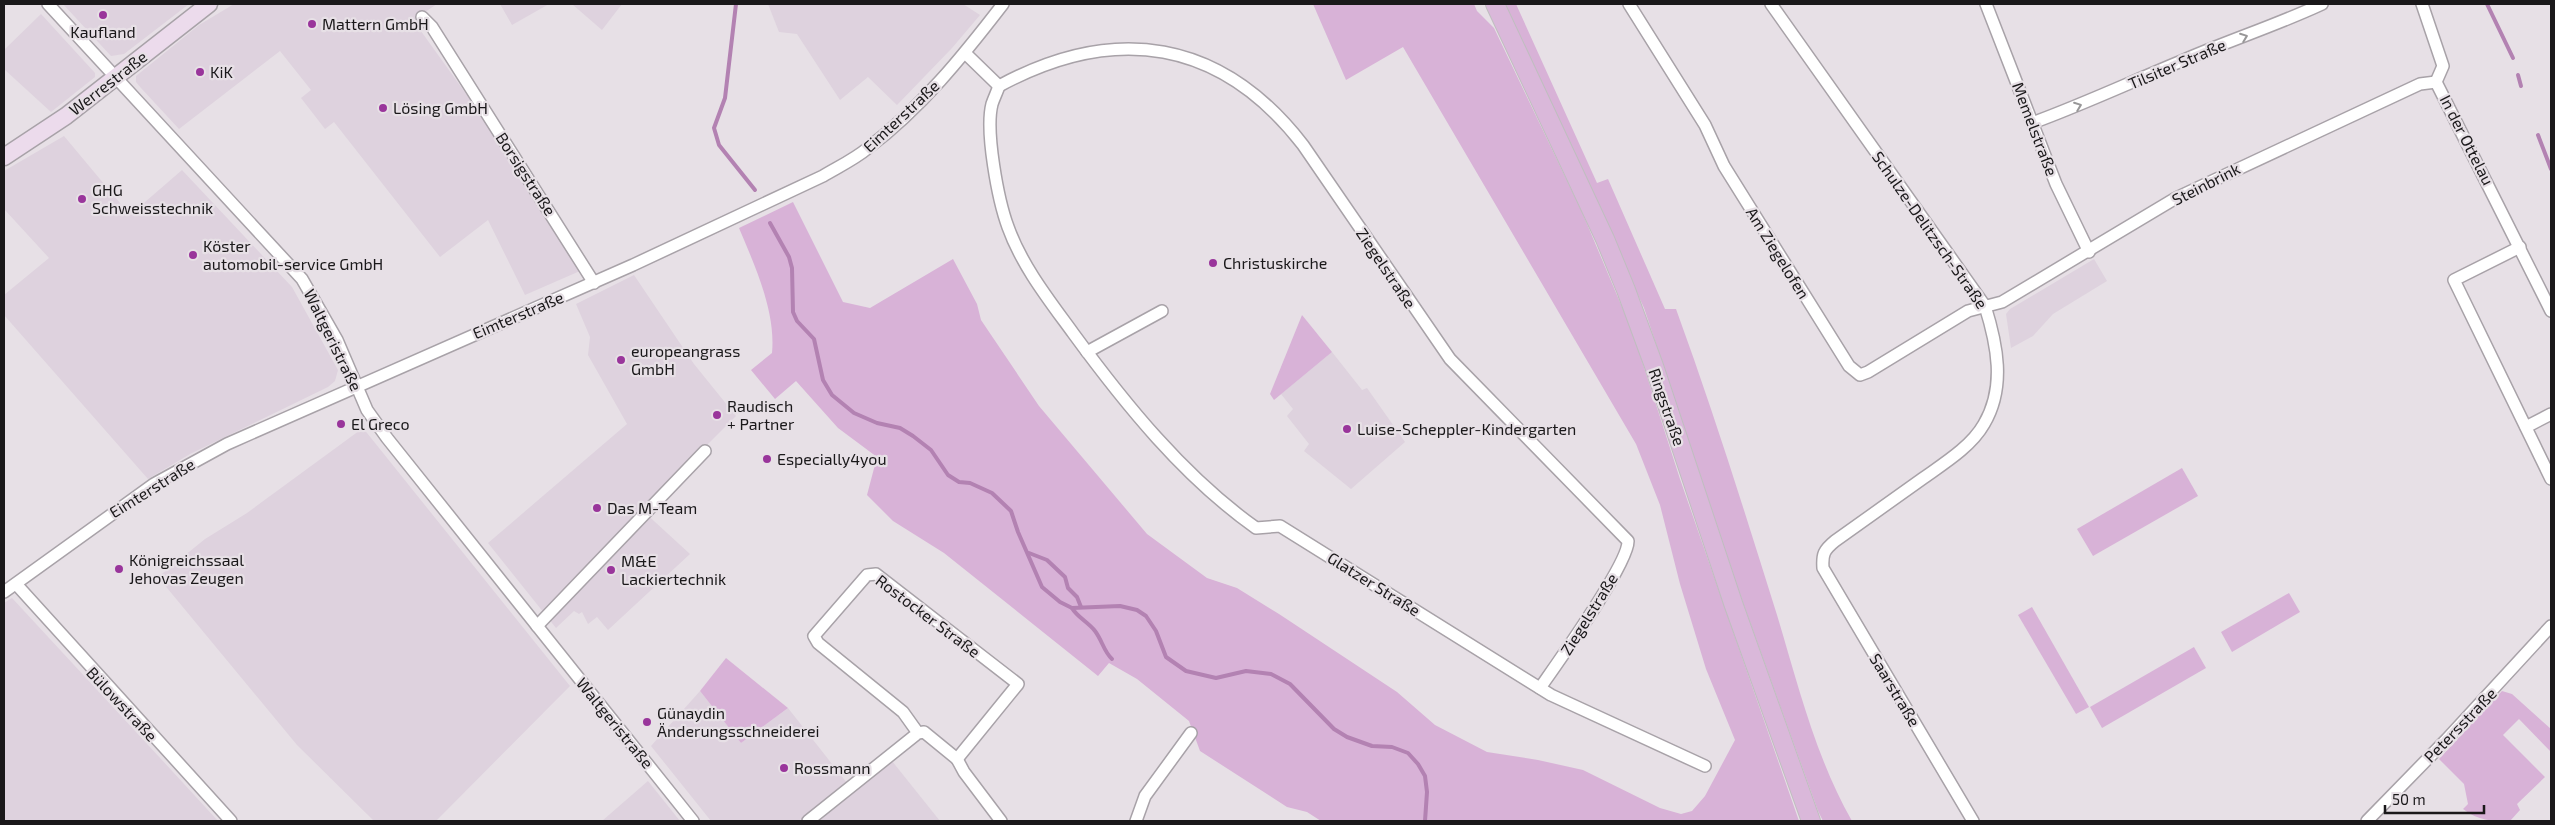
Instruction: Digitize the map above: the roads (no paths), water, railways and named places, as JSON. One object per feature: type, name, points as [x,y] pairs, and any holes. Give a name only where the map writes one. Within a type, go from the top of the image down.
[{"type":"main road","name":"Werrestraße","points":[[4,157],[66,116],[209,4]]},
{"type":"main road","name":"Ringstraße","points":[[1495,4],[1626,290],[1654,366],[1736,613],[1811,821]]},
{"type":"street","name":"Waltgeristraße","points":[[48,4],[302,279],[337,340],[367,410],[387,438],[693,821]]},
{"type":"street","name":"Eimterstraße","points":[[4,592],[117,508],[162,479],[227,444],[356,385],[594,283],[776,199],[853,159],[910,112],[965,54],[1003,4]]},
{"type":"street","name":"Am Ziegelofen","points":[[1629,4],[1705,125],[1729,174],[1854,372],[1860,375],[1868,372],[1968,311],[1985,306]]},
{"type":"street","name":"Schulze-Delitzsch-Straße","points":[[1771,4],[1985,306],[1994,333],[1998,362],[1998,380],[1985,424],[1975,437],[1949,459],[1835,541],[1824,550],[1822,557]]},
{"type":"street","name":"Memelstraße","points":[[1986,4],[2056,184],[2089,252]]},
{"type":"street","name":"Tilsiter Straße","points":[[2032,123],[2098,98],[2184,60],[2322,4]]},
{"type":"street","name":"In der Ottelau","points":[[2422,4],[2443,66],[2436,82],[2551,311]]},
{"type":"street","name":"Borsigstraße","points":[[422,17],[432,26],[594,283]]},
{"type":"street","name":"Ziegelstraße","points":[[999,86],[1036,68],[1094,50],[1132,49],[1162,52],[1206,64],[1224,74],[1247,88],[1284,120],[1304,145],[1450,360],[1628,541],[1628,547],[1618,568],[1540,688]]},
{"type":"street","points":[[965,54],[999,86]]},
{"type":"street","name":"Steinbrink","points":[[1985,306],[2002,302],[2089,252],[2176,198],[2420,84],[2436,82]]},
{"type":"street","name":"Glatzer Straße","points":[[999,86],[992,105],[991,129],[1000,202],[1008,228],[1042,291],[1124,399],[1171,451],[1243,519],[1256,528],[1280,526],[1540,688],[1705,766]]},
{"type":"street","points":[[2520,247],[2454,280],[2551,479]]},
{"type":"street","points":[[1087,352],[1162,310]]},
{"type":"street","points":[[2526,426],[2551,414]]},
{"type":"street","points":[[537,626],[705,451]]},
{"type":"street","name":"Saarstraße","points":[[1822,557],[1823,568],[1973,821]]},
{"type":"street","name":"Rostocker Straße","points":[[958,759],[1018,684],[876,574],[867,575],[814,636],[818,643],[903,712],[918,733],[924,732],[958,759],[964,772],[1001,821]]},
{"type":"street","name":"Bülowstraße","points":[[16,584],[231,821]]},
{"type":"street","name":"Petersstraße","points":[[2367,821],[2547,639],[2551,626]]},
{"type":"street","points":[[808,821],[918,733]]},
{"type":"street","points":[[1136,821],[1146,796],[1191,733]]},
{"type":"waterway","points":[[736,4],[725,98],[714,128],[719,145],[755,190]]},
{"type":"waterway","points":[[2487,4],[2513,58]]},
{"type":"waterway","points":[[2518,75],[2521,86]]},
{"type":"waterway","points":[[2538,135],[2551,169]]},
{"type":"waterway","points":[[770,223],[789,257],[792,268],[793,312],[797,321],[814,339],[823,380],[832,395],[854,413],[877,423],[900,428],[913,436],[931,450],[948,475],[959,482],[970,483],[992,493],[1011,511],[1042,587],[1060,602],[1072,608],[1120,606],[1137,610],[1146,616],[1156,631],[1166,657],[1186,671],[1216,678],[1246,671],[1271,674],[1290,684],[1334,729],[1347,737],[1372,746],[1392,747],[1408,753],[1418,764],[1425,776],[1427,792],[1425,821]]},
{"type":"waterway","points":[[1029,553],[1047,560],[1065,577],[1068,588],[1077,597],[1081,607]]},
{"type":"waterway","points":[[1072,608],[1095,631],[1112,659]]},
{"type":"place","name":"Kaufland","points":[[103,15]]},
{"type":"place","name":"Mattern GmbH","points":[[312,24]]},
{"type":"place","name":"KiK","points":[[200,72]]},
{"type":"place","name":"Lösing GmbH","points":[[383,108]]},
{"type":"place","name":"GHG Schweisstechnik","points":[[82,199]]},
{"type":"place","name":"Köster automobil-service GmbH","points":[[193,255]]},
{"type":"place","name":"Christuskirche","points":[[1213,263]]},
{"type":"place","name":"europeangrass GmbH","points":[[621,360]]},
{"type":"place","name":"Raudisch + Partner","points":[[717,415]]},
{"type":"place","name":"El Greco","points":[[341,424]]},
{"type":"place","name":"Luise-Scheppler-Kindergarten","points":[[1347,429]]},
{"type":"place","name":"Especially4you","points":[[767,459]]},
{"type":"place","name":"Das M-Team","points":[[597,508]]},
{"type":"place","name":"Königreichssaal Jehovas Zeugen","points":[[119,569]]},
{"type":"place","name":"M&E Lackiertechnik","points":[[611,570]]},
{"type":"place","name":"Günaydin Änderungsschneiderei","points":[[647,722]]},
{"type":"place","name":"Rossmann","points":[[784,768]]}]
